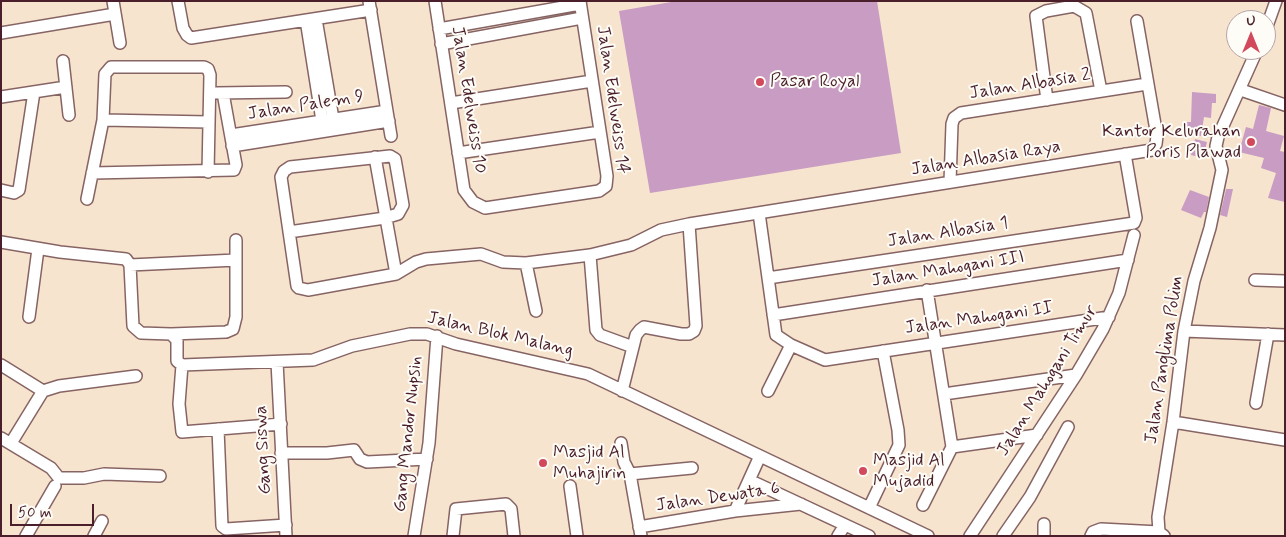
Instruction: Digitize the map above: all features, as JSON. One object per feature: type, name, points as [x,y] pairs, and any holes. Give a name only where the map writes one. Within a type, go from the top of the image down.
[{"type":"street","points":[[113,1],[120,43]]},
{"type":"street","points":[[178,1],[183,28],[186,36],[191,38],[311,19],[370,6],[391,136]]},
{"type":"street","name":"Jalan Edelweiss 10","points":[[434,1],[464,190],[473,202]]},
{"type":"street","points":[[439,29],[566,4],[580,3]]},
{"type":"street","name":"Jalan Edelweiss 14","points":[[473,202],[485,208],[599,191],[606,186],[607,176],[580,3]]},
{"type":"street","points":[[566,4],[569,21]]},
{"type":"street","points":[[1047,100],[1036,16],[1046,11],[1074,6],[1086,13],[1101,91]]},
{"type":"street","points":[[1,33],[115,14]]},
{"type":"street","points":[[441,44],[582,18]]},
{"type":"street","points":[[311,19],[327,120]]},
{"type":"street","name":"Jalan Albasia Raya","points":[[376,157],[290,168],[284,171],[281,177],[297,286],[302,290],[396,274],[408,266],[426,260],[481,254],[504,262],[526,263],[590,255],[631,245],[661,230],[689,224],[1152,150],[1156,144],[1157,136],[1138,21]]},
{"type":"street","name":"Jalan Panglima Polim","points":[[1161,534],[1158,517],[1173,422],[1184,331],[1194,281],[1210,228],[1222,170],[1216,146],[1218,137],[1253,60]]},
{"type":"street","points":[[63,61],[69,114]]},
{"type":"street","points":[[87,199],[103,120],[105,74],[107,69],[111,67],[204,67],[208,69],[210,93],[208,172]]},
{"type":"street","points":[[450,103],[592,81]]},
{"type":"street","name":"Jalan Albasia 2","points":[[950,182],[954,118],[961,113],[1147,84]]},
{"type":"street","points":[[1,97],[66,86]]},
{"type":"street","points":[[1241,90],[1285,104]]},
{"type":"street","points":[[1,190],[14,192],[19,190],[34,92]]},
{"type":"street","points":[[210,93],[286,92]]},
{"type":"street","points":[[92,173],[234,170],[236,166],[223,93]]},
{"type":"street","name":"Jalan Palem 9","points":[[232,141],[327,120],[388,116]]},
{"type":"street","name":"Jalan Palem 9","points":[[232,141],[388,116]]},
{"type":"street","points":[[103,120],[209,122]]},
{"type":"street","points":[[458,154],[600,132]]},
{"type":"street","name":"Jalan Albasia 1","points":[[768,278],[1134,223],[1136,218],[1125,154]]},
{"type":"street","points":[[290,232],[385,218],[398,214],[403,205],[395,159],[390,156],[376,157],[385,218],[396,274]]},
{"type":"street","points":[[759,213],[775,333],[787,343],[768,392]]},
{"type":"street","points":[[622,391],[636,335],[644,328],[681,334],[688,334],[694,331],[696,326],[689,224]]},
{"type":"street","name":"Jalan Mahogani Timur","points":[[970,536],[1076,375],[1109,317],[1119,293],[1134,235]]},
{"type":"street","points":[[1,242],[38,249],[126,260],[130,265],[133,326],[141,333],[171,334],[226,332],[233,329],[236,317],[236,240]]},
{"type":"street","points":[[30,317],[38,249]]},
{"type":"street","points":[[590,255],[596,330],[600,335],[633,347]]},
{"type":"street","points":[[130,265],[236,260]]},
{"type":"street","name":"Jalan Mahogani III","points":[[773,315],[1128,260]]},
{"type":"street","points":[[526,263],[536,311]]},
{"type":"street","points":[[1255,280],[1285,281]]},
{"type":"street","points":[[923,505],[952,447],[927,290]]},
{"type":"street","name":"Jalan Mahogani II","points":[[787,343],[830,361],[935,342],[1109,317]]},
{"type":"street","points":[[1184,331],[1285,335]]},
{"type":"street","points":[[171,334],[177,340],[177,358],[182,364],[179,404],[182,432],[281,424]]},
{"type":"street","name":"Jalan Blok Malang","points":[[182,364],[313,360],[340,349],[410,334],[437,336],[456,344],[528,361],[572,368],[928,536]]},
{"type":"street","points":[[1256,403],[1268,334]]},
{"type":"street","name":"Gang Mandor Nupsin","points":[[414,536],[427,459],[437,336]]},
{"type":"street","points":[[869,508],[898,445],[898,430],[883,351]]},
{"type":"street","name":"Gang Siswa","points":[[278,362],[286,530]]},
{"type":"street","points":[[1,366],[43,390],[82,382],[136,376]]},
{"type":"street","points":[[944,394],[1076,375]]},
{"type":"street","points":[[43,390],[6,441],[51,468],[59,478],[84,478],[104,474],[160,476]]},
{"type":"street","points":[[1173,422],[1285,440]]},
{"type":"street","points":[[1002,536],[1030,497],[1068,427]]},
{"type":"street","points":[[218,430],[222,526],[226,529],[286,530]]},
{"type":"street","points":[[952,447],[1037,435]]},
{"type":"street","points":[[621,442],[624,462],[630,474],[640,531]]},
{"type":"street","points":[[281,453],[327,453],[354,450],[360,460],[367,462],[427,459]]},
{"type":"street","points":[[735,511],[760,456]]},
{"type":"street","points":[[630,474],[692,468]]},
{"type":"street","points":[[749,480],[869,536]]},
{"type":"street","points":[[26,536],[55,486]]},
{"type":"street","points":[[570,486],[577,536]]},
{"type":"street","points":[[453,536],[456,509],[506,504],[511,509],[514,536]]},
{"type":"street","name":"Jalan Dewata 6","points":[[640,531],[735,511],[801,504]]},
{"type":"street","points":[[94,536],[102,521]]},
{"type":"street","points":[[838,536],[845,525]]},
{"type":"street","points":[[1090,536],[1093,532],[1101,529],[1161,534]]},
{"type":"building","name":"Pasar Royal","points":[[677,1],[877,1],[901,153],[650,193],[619,11]]},
{"type":"building","points":[[1192,92],[1216,94],[1216,103],[1212,103],[1211,118],[1204,117],[1201,136],[1185,135],[1186,122],[1191,122]]},
{"type":"building","points":[[1259,105],[1271,108],[1266,131],[1284,136],[1280,151],[1285,152],[1285,202],[1268,198],[1276,173],[1261,168],[1264,158],[1239,152],[1246,127],[1253,129]]},
{"type":"building","points":[[1195,139],[1207,142],[1203,158],[1191,155]]},
{"type":"building","points":[[1226,189],[1233,189],[1227,217],[1220,215]]},
{"type":"building","points":[[1190,190],[1209,197],[1206,212],[1204,212],[1201,218],[1181,210]]},
{"type":"place","name":"Pasar Royal","points":[[760,82]]},
{"type":"place","name":"Kantor Kelurahan Poris Plawad","points":[[1251,142]]},
{"type":"place","name":"Masjid Al Muhajirin","points":[[543,463]]},
{"type":"place","name":"Masjid Al Mujadid","points":[[863,471]]}]
